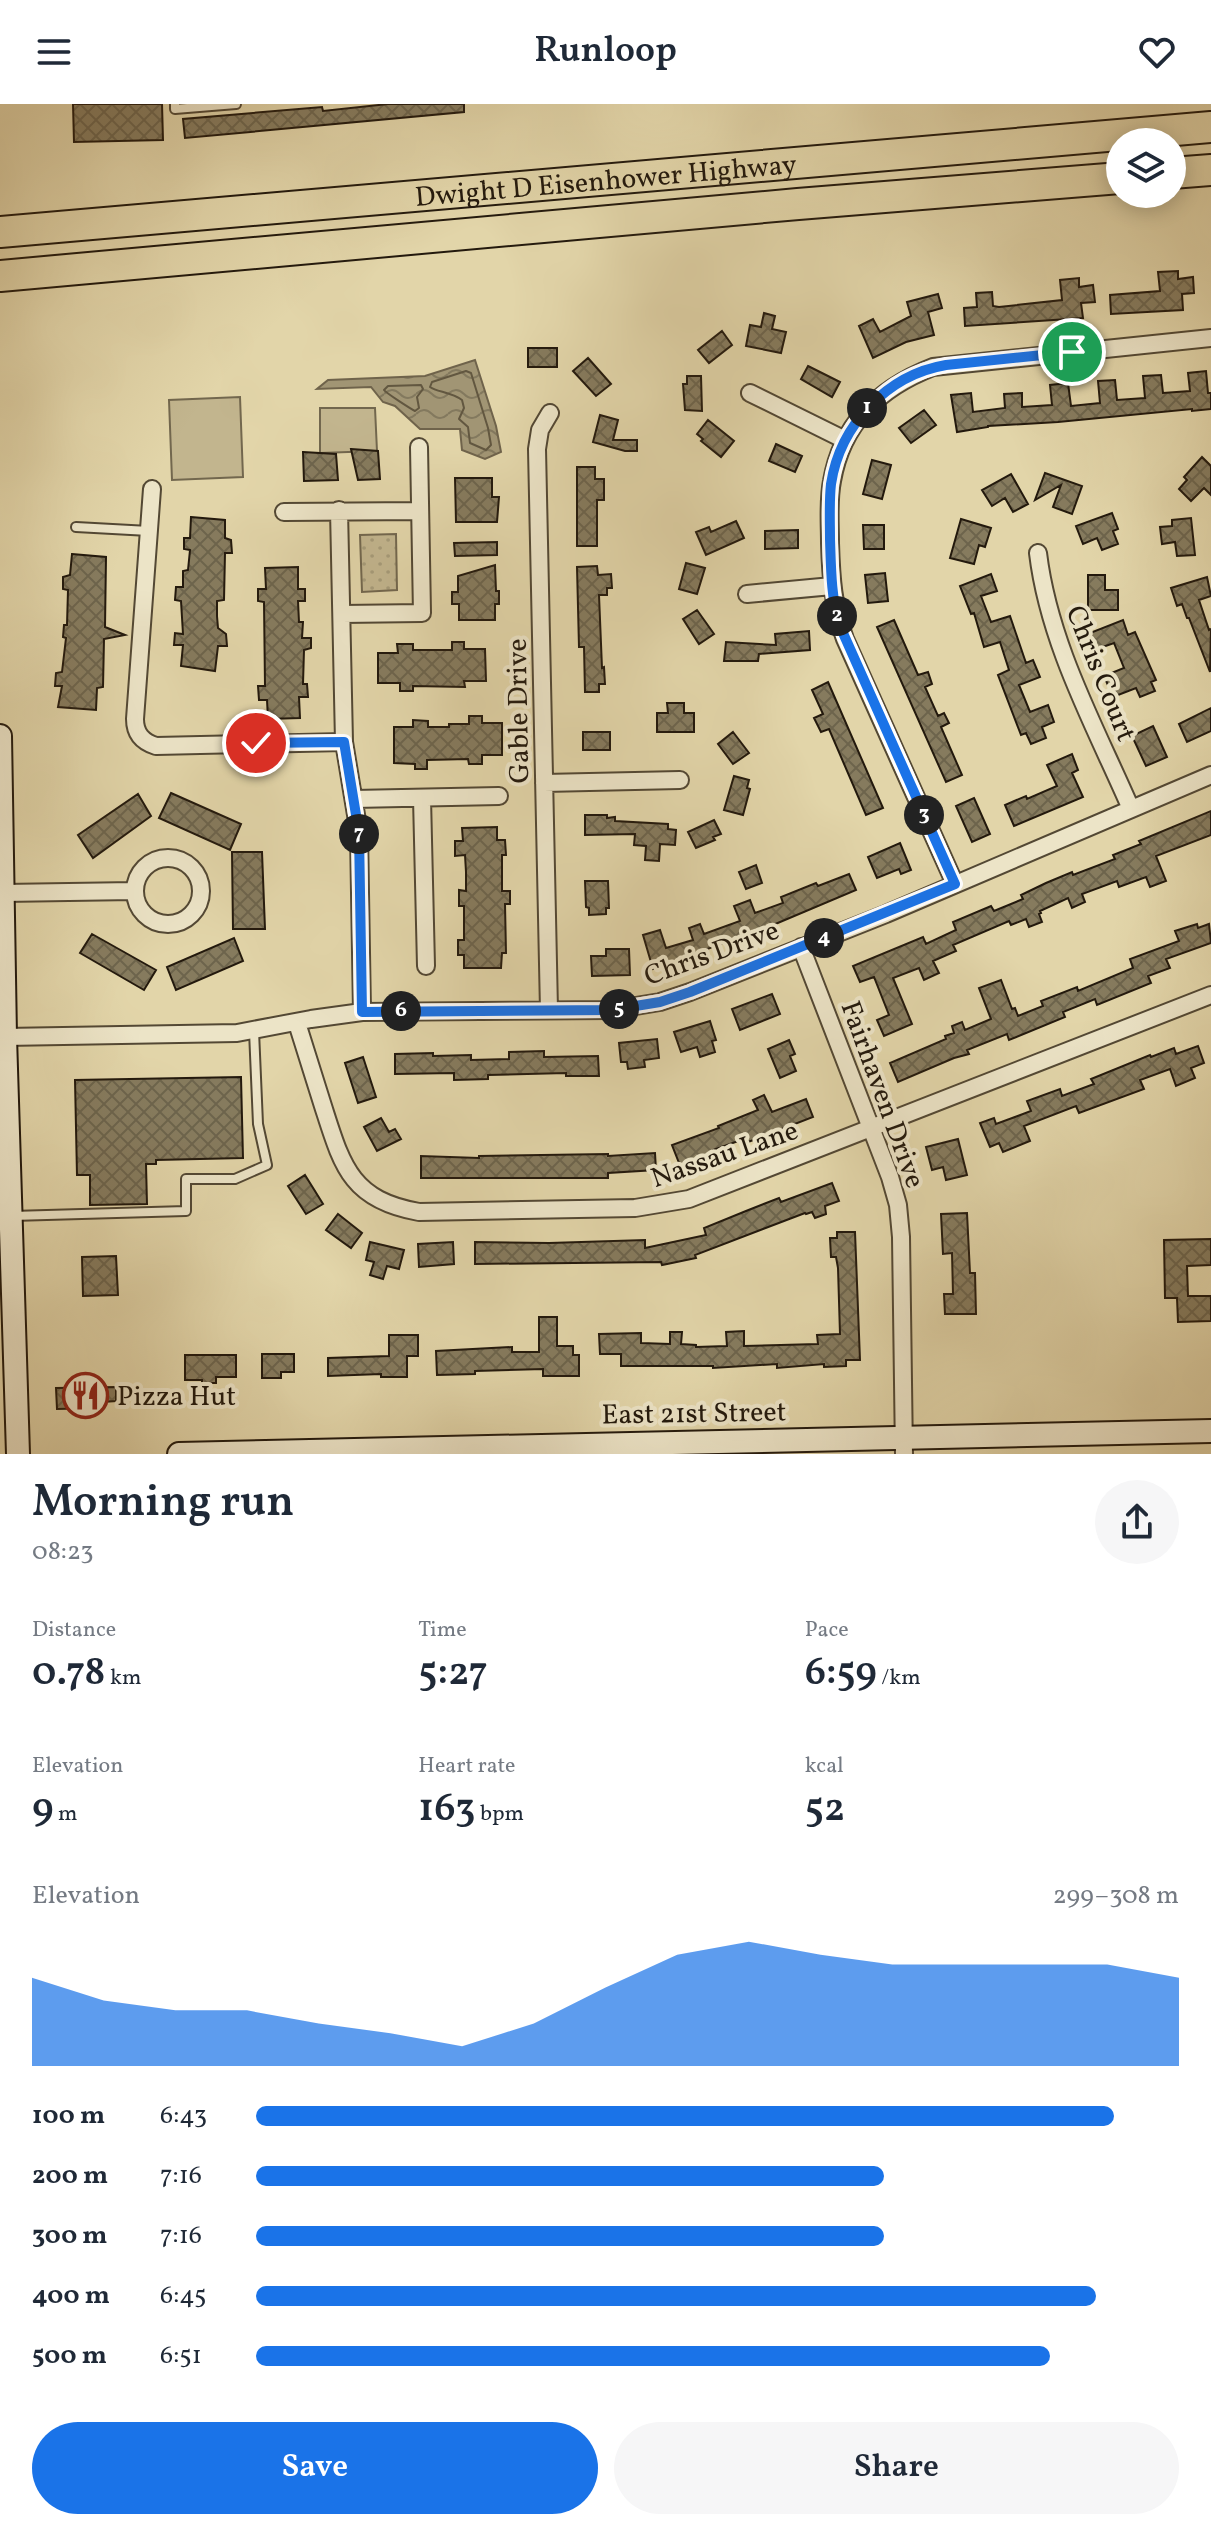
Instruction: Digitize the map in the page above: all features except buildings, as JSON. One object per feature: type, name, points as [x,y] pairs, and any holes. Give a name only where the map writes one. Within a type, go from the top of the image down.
[{"type":"highway","name":"Dwight D Eisenhower Highway","points":[[0,232],[1211,127]]},
{"type":"highway","points":[[1186,172],[1211,170]]},
{"type":"highway","name":"Dwight D Eisenhower Highway","points":[[0,276],[1106,179]]},
{"type":"main road","points":[[0,736],[2,1002],[12,1216],[8,1341],[18,1454]]},
{"type":"main road","name":"East 21st Street","points":[[179,1454],[904,1445],[1211,1431]]},
{"type":"street","points":[[955,884],[841,630],[832,586],[830,494],[836,463],[845,440],[880,396],[906,379],[933,367],[1211,338]]},
{"type":"street","points":[[750,393],[845,440]]},
{"type":"street","name":"Gable Drive","points":[[549,1010],[537,449],[540,430],[550,413]]},
{"type":"street","points":[[342,614],[422,613],[419,447]]},
{"type":"street","points":[[152,489],[135,719],[142,738],[156,746],[344,742]]},
{"type":"street","points":[[339,510],[344,742],[359,843],[362,1012]]},
{"type":"street","points":[[284,512],[420,511]]},
{"type":"street","name":"Chris Court","points":[[1038,553],[1043,592],[1057,641],[1131,809]]},
{"type":"street","points":[[747,594],[832,586]]},
{"type":"street","name":"Chris Drive","points":[[5,1037],[254,1031],[362,1012],[621,1009],[660,1002],[955,884],[1211,775]]},
{"type":"street","points":[[544,783],[680,780]]},
{"type":"street","points":[[354,799],[499,796]]},
{"type":"street","points":[[422,798],[426,966]]},
{"type":"street","points":[[166,857],[190,865],[199,877],[202,892],[200,902],[191,915],[182,921],[167,924],[144,914],[134,891],[136,880],[144,868],[152,861],[166,857]]},
{"type":"street","points":[[3,893],[134,891]]},
{"type":"street","name":"Fairhaven Drive","points":[[801,947],[890,1177],[900,1219],[904,1445]]},
{"type":"street","name":"Nassau Lane","points":[[297,1023],[340,1157],[359,1185],[380,1200],[399,1208],[426,1212],[635,1208],[689,1199],[1211,995]]},
{"type":"lane","points":[[175,104],[175,109],[236,104]]},
{"type":"lane","points":[[76,527],[149,531]]},
{"type":"lane","points":[[12,1216],[186,1211],[186,1179],[235,1179],[267,1165],[258,1124],[254,1031]]},
{"type":"shaded area","points":[[240,397],[243,477],[172,480],[169,400]]},
{"type":"shaded area","points":[[320,408],[375,408],[377,451],[320,453]]},
{"type":"shaded area","points":[[396,534],[397,590],[362,592],[360,535]]},
{"type":"water","points":[[475,360],[501,452],[485,459],[462,450],[460,429],[420,429],[395,406],[383,402],[371,387],[317,389],[328,380],[425,376]]},
{"type":"place","name":"Pizza Hut","points":[[86,1395]]},
{"type":"route","points":[[256,743],[344,742],[359,833],[362,1012],[611,1010],[660,1002],[955,884],[839,624],[832,586],[832,481],[842,445],[856,423],[868,407],[894,385],[933,367],[1072,352]]}]
